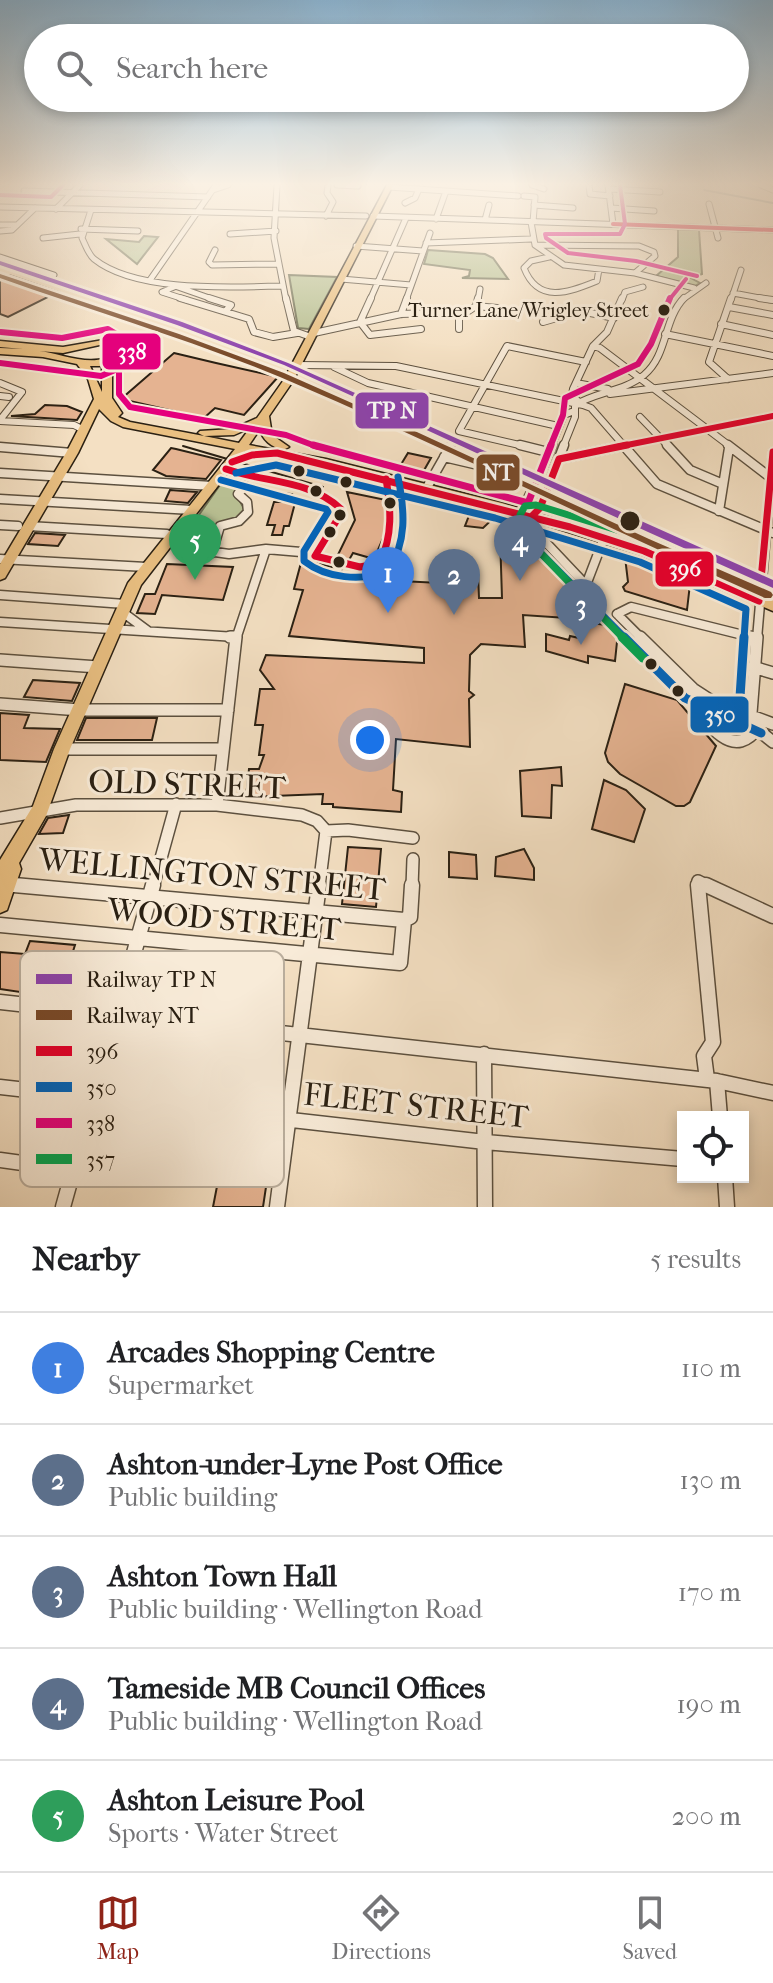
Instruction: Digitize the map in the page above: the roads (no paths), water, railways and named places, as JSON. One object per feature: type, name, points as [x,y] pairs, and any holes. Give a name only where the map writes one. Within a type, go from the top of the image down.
[{"type":"highway","points":[[0,903],[4,881],[40,810],[62,749],[98,667],[107,630],[146,567],[232,462],[295,369],[358,241]]},
{"type":"highway","points":[[0,344],[58,350],[99,342],[114,343],[119,352],[107,361],[80,362],[0,351]]},
{"type":"highway","points":[[0,575],[23,526],[43,502],[72,453],[95,396],[90,370],[75,354],[81,347]]},
{"type":"highway","points":[[24,353],[78,366],[95,396],[127,425],[246,443]]},
{"type":"highway","points":[[107,361],[107,398],[111,413]]},
{"type":"highway","points":[[84,425],[111,413],[130,420],[280,450],[527,514],[644,551],[766,603]]},
{"type":"highway","points":[[204,433],[245,430],[264,416]]},
{"type":"highway","points":[[264,416],[267,436],[280,450]]},
{"type":"highway","points":[[232,462],[280,450]]},
{"type":"street","points":[[83,241],[85,249],[98,261],[121,273],[175,286],[231,305],[226,311]]},
{"type":"street","points":[[150,280],[177,241]]},
{"type":"street","points":[[277,241],[283,286],[297,333]]},
{"type":"street","points":[[360,322],[395,241]]},
{"type":"street","points":[[401,314],[426,243],[476,241]]},
{"type":"street","points":[[526,241],[639,246],[654,252],[655,256],[635,273]]},
{"type":"street","points":[[533,242],[549,257],[564,265],[635,273],[694,288]]},
{"type":"street","points":[[356,246],[423,251]]},
{"type":"street","points":[[215,250],[209,262],[212,265],[279,264]]},
{"type":"street","points":[[0,257],[54,275]]},
{"type":"street","points":[[549,257],[531,261],[524,268],[532,285],[541,291],[553,292],[589,285],[597,281],[599,269]]},
{"type":"street","points":[[728,379],[709,362],[741,270]]},
{"type":"street","points":[[341,279],[411,285]]},
{"type":"street","points":[[543,466],[564,415],[596,395],[640,379],[652,367],[672,310],[694,288],[706,283]]},
{"type":"street","points":[[283,286],[175,286],[162,292],[249,319],[254,332],[273,337],[297,333],[312,335],[401,314],[473,310],[480,289]]},
{"type":"street","points":[[527,514],[540,508],[576,406],[572,395],[576,383],[594,346],[614,318],[625,292],[643,287]]},
{"type":"street","points":[[733,293],[773,300]]},
{"type":"street","points":[[476,306],[497,308]]},
{"type":"street","points":[[729,307],[773,315]]},
{"type":"street","points":[[543,322],[578,311],[614,318]]},
{"type":"street","points":[[459,313],[459,329]]},
{"type":"street","points":[[360,322],[370,335],[421,329]]},
{"type":"street","points":[[721,324],[773,335]]},
{"type":"street","points":[[665,334],[773,356]]},
{"type":"street","points":[[548,452],[459,431],[507,346],[586,362]]},
{"type":"street","points":[[594,346],[771,478]]},
{"type":"street","points":[[295,369],[314,365],[396,366],[591,408],[657,484],[769,532]]},
{"type":"street","points":[[331,366],[368,383],[558,426]]},
{"type":"street","points":[[596,395],[773,373]]},
{"type":"street","points":[[0,383],[22,392],[0,420]]},
{"type":"street","points":[[576,383],[610,390]]},
{"type":"street","points":[[559,459],[773,416]]},
{"type":"street","points":[[640,417],[690,470],[723,484]]},
{"type":"street","points":[[0,420],[84,425]]},
{"type":"street","points":[[0,447],[72,453]]},
{"type":"street","points":[[426,489],[450,447]]},
{"type":"street","points":[[719,511],[729,448]]},
{"type":"street","points":[[751,713],[755,638],[766,603],[761,585],[762,562],[769,532],[773,452]]},
{"type":"street","points":[[444,457],[508,472],[534,486],[527,514],[534,530],[586,585],[604,538]]},
{"type":"street","points":[[0,473],[212,486]]},
{"type":"street","points":[[212,553],[220,526],[239,521],[248,512],[247,502],[238,494],[245,486]]},
{"type":"street","points":[[0,499],[192,510]]},
{"type":"street","points":[[0,525],[172,536],[212,553],[248,555],[256,575]]},
{"type":"street","points":[[240,554],[266,549],[301,552]]},
{"type":"street","points":[[217,805],[236,637],[266,549]]},
{"type":"street","points":[[5,559],[146,567]]},
{"type":"street","points":[[762,562],[773,562]]},
{"type":"street","points":[[0,595],[124,606],[137,625],[151,632]]},
{"type":"street","points":[[755,638],[631,607],[617,614],[691,691],[719,705],[751,713],[764,725],[773,742]]},
{"type":"street","points":[[0,622],[236,637]]},
{"type":"street","points":[[0,660],[98,667]]},
{"type":"street","points":[[753,667],[773,673]]},
{"type":"street","points":[[691,691],[701,716],[719,736],[738,742],[764,725]]},
{"type":"street","points":[[0,704],[80,710],[228,710]]},
{"type":"street","points":[[62,749],[223,749]]},
{"type":"street","points":[[136,951],[176,804]]},
{"type":"street","name":"OLD STREET","points":[[0,818],[76,805],[217,805],[302,815],[317,821],[326,831],[363,829],[382,836],[413,838]]},
{"type":"street","points":[[284,1152],[326,831]]},
{"type":"street","points":[[407,918],[413,859]]},
{"type":"street","name":"WELLINGTON STREET","points":[[4,881],[151,897],[407,918]]},
{"type":"street","points":[[719,1111],[704,1056],[713,1042],[698,881],[773,916]]},
{"type":"street","name":"WOOD STREET","points":[[284,954],[400,963],[407,918]]},
{"type":"street","name":"WOOD STREET","points":[[0,925],[256,951]]},
{"type":"street","points":[[0,1002],[20,1004]]},
{"type":"street","points":[[284,1033],[712,1080],[773,1093]]},
{"type":"street","points":[[484,1054],[485,1207]]},
{"type":"street","name":"FLEET STREET","points":[[0,1087],[20,1089]]},
{"type":"street","name":"FLEET STREET","points":[[284,1120],[485,1142],[677,1158]]},
{"type":"street","points":[[0,1160],[20,1163]]},
{"type":"street","points":[[725,1183],[727,1207]]},
{"type":"street","points":[[63,1207],[68,1187]]},
{"type":"street","points":[[277,1207],[280,1187]]},
{"type":"tram line","points":[[183,446],[323,487]]},
{"type":"rail line","name":"NT","points":[[0,276],[281,375],[768,595]]},
{"type":"place","name":"Turner Lane/Wrigley Street","points":[[664,310]]},
{"type":"place","name":"Ashton Leisure Pool","points":[[195,580]]},
{"type":"place","name":"Tameside MB Council Offices","points":[[520,581]]},
{"type":"place","name":"Arcades Shopping Centre","points":[[388,613]]},
{"type":"place","name":"Ashton-under-Lyne Post Office","points":[[454,615]]},
{"type":"place","name":"Ashton Town Hall","points":[[581,645]]}]
